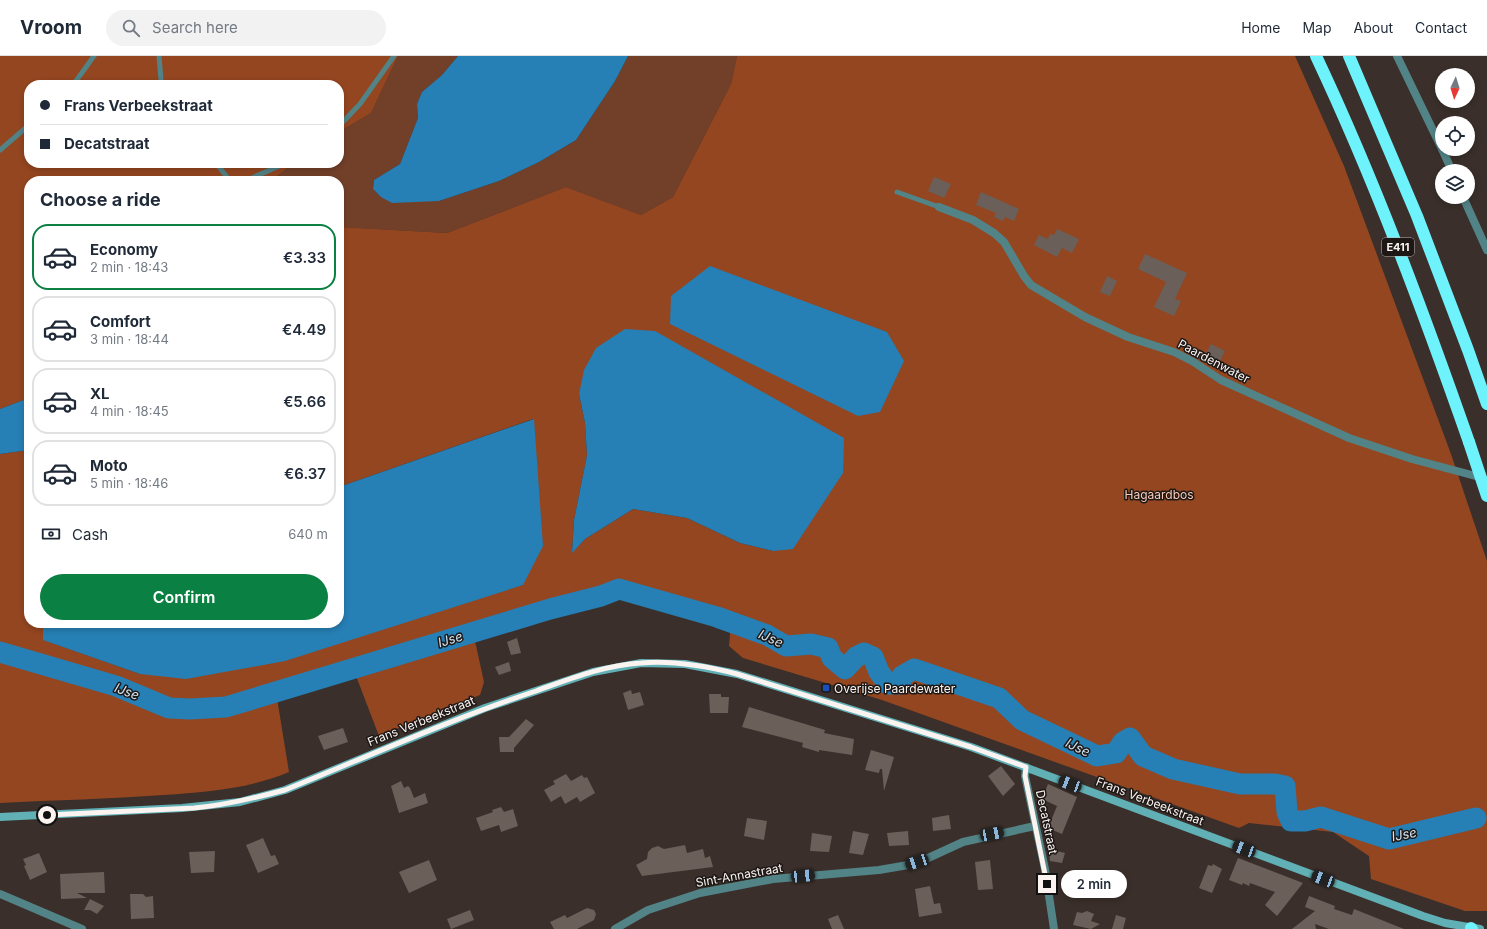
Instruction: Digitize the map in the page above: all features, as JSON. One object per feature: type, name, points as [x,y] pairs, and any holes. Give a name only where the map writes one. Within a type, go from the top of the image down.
[{"type":"highway","name":"E411","points":[[1316,56],[1389,225],[1441,361],[1487,496]]},
{"type":"highway","name":"E411","points":[[1349,56],[1417,216],[1487,404]]},
{"type":"main road","name":"Frans Verbeekstraat","points":[[0,817],[218,806],[259,797],[285,790],[485,708],[592,672],[640,663],[685,664],[737,674],[971,747],[1423,916],[1470,928]]},
{"type":"street","points":[[1397,56],[1435,135]]},
{"type":"street","points":[[1467,204],[1487,250]]},
{"type":"street","name":"Paardenwater","points":[[939,207],[973,220],[994,233],[1004,242],[1024,276],[1031,284],[1085,317],[1128,337],[1174,352],[1221,380],[1349,438],[1412,460],[1487,479]]},
{"type":"street","name":"Decatstraat","points":[[1026,767],[1025,776],[1045,868],[1054,929]]},
{"type":"street","name":"Sint-Annastraat","points":[[615,929],[648,910],[700,893],[773,879],[879,870],[908,865],[926,859],[963,842],[1035,826]]},
{"type":"street","points":[[0,894],[82,929]]},
{"type":"lane","points":[[77,80],[94,56]]},
{"type":"lane","points":[[159,56],[161,80]]},
{"type":"lane","points":[[344,121],[360,104],[394,56]]},
{"type":"lane","points":[[0,150],[24,129]]},
{"type":"lane","points":[[220,168],[226,176]]},
{"type":"lane","points":[[256,176],[275,168]]},
{"type":"lane","points":[[897,192],[939,207]]},
{"type":"shaded area","points":[[398,56],[458,56],[442,75],[422,92],[417,104],[418,118],[400,164],[374,180],[373,189],[381,197],[439,201],[499,181],[539,162],[576,140],[615,81],[628,56],[737,56],[731,84],[673,197],[641,215],[566,187],[447,233],[344,227],[344,176],[278,176],[288,168],[344,168],[344,129],[371,113]]},
{"type":"green space","points":[[0,56],[398,56],[371,113],[344,129],[344,80],[24,80],[24,168],[288,168],[278,176],[24,176],[24,400],[0,409]]},
{"type":"green space","name":"Hagaardbos","points":[[737,56],[1295,56],[1344,166],[1451,454],[1487,561],[1487,911],[1465,911],[1371,879],[1369,856],[1333,832],[1249,823],[1239,828],[882,700],[743,658],[729,646],[731,623],[619,589],[601,596],[550,609],[473,632],[484,682],[480,695],[379,736],[353,668],[276,692],[289,772],[274,778],[243,786],[196,793],[123,798],[0,803],[0,454],[24,451],[24,628],[43,628],[44,640],[140,674],[338,628],[344,628],[344,627],[523,585],[533,419],[344,485],[344,227],[447,233],[566,187],[641,215],[673,197],[731,84]],"holes":[[[579,394],[773,551],[740,543],[687,518],[633,509],[585,539],[572,552],[574,520],[587,455],[585,423]]]},
{"type":"water","points":[[458,56],[628,56],[615,81],[576,140],[539,162],[499,181],[439,201],[392,203],[381,197],[373,189],[374,180],[400,164],[418,118],[417,104],[422,92],[442,75]]},
{"type":"water","points":[[710,266],[887,332],[904,361],[880,412],[858,416],[670,324],[671,296]]},
{"type":"water","points":[[625,329],[655,331],[844,438],[843,473],[793,549],[773,551],[740,543],[687,518],[633,509],[585,539],[572,553],[574,520],[587,455],[585,423],[579,394],[584,370],[596,348]]},
{"type":"water","points":[[24,400],[24,451],[0,454],[0,409]]},
{"type":"water","points":[[534,419],[543,546],[523,585],[285,661],[186,679],[140,674],[43,640],[43,628],[344,628],[344,485]]},
{"type":"building","points":[[934,177],[951,184],[944,198],[928,191]]},
{"type":"building","points":[[981,192],[1019,209],[1014,221],[1005,217],[1003,221],[994,217],[996,213],[976,205]]},
{"type":"building","points":[[1057,229],[1079,239],[1072,253],[1062,248],[1057,257],[1034,245],[1039,235],[1048,239],[1050,234],[1054,235]]},
{"type":"building","points":[[1145,254],[1187,273],[1175,299],[1181,301],[1174,316],[1154,307],[1166,282],[1138,269]]},
{"type":"building","points":[[1107,276],[1117,281],[1110,296],[1100,292]]},
{"type":"building","points":[[1211,344],[1225,351],[1218,365],[1204,358]]},
{"type":"building","points":[[517,638],[521,653],[511,655],[507,642]]},
{"type":"building","points":[[509,662],[511,671],[499,675],[495,667]]},
{"type":"building","points":[[631,690],[632,694],[640,692],[644,705],[628,710],[623,693]]},
{"type":"building","points":[[709,694],[721,694],[721,697],[729,697],[728,713],[710,713]]},
{"type":"building","points":[[749,707],[825,730],[824,733],[854,739],[852,755],[819,750],[819,752],[802,747],[803,743],[742,727]]},
{"type":"building","points":[[526,719],[534,725],[514,748],[514,752],[500,752],[499,737],[509,737]]},
{"type":"building","points":[[343,728],[348,742],[324,750],[318,736]]},
{"type":"building","points":[[871,750],[894,757],[884,791],[882,769],[880,769],[879,773],[865,770]]},
{"type":"building","points":[[1001,766],[1015,784],[1003,796],[988,776]]},
{"type":"building","points":[[566,774],[571,781],[582,775],[584,778],[587,777],[595,793],[580,802],[577,797],[565,804],[561,796],[551,802],[544,790],[555,784],[553,781]]},
{"type":"building","points":[[401,781],[404,788],[408,786],[410,788],[414,798],[425,793],[428,803],[399,813],[391,786]]},
{"type":"building","points":[[1048,784],[1077,797],[1062,834],[1048,828],[1057,806],[1042,799]]},
{"type":"building","points":[[501,807],[504,812],[513,809],[518,826],[501,832],[499,825],[481,831],[476,818],[493,812],[492,810]]},
{"type":"building","points":[[949,815],[951,829],[933,831],[932,818]]},
{"type":"building","points":[[747,818],[767,821],[764,840],[744,836]]},
{"type":"building","points":[[853,831],[869,834],[863,855],[849,853]]},
{"type":"building","points":[[908,831],[909,845],[889,846],[887,833]]},
{"type":"building","points":[[812,833],[832,836],[829,852],[810,851]]},
{"type":"building","points":[[263,838],[271,856],[275,855],[279,864],[258,873],[246,845]]},
{"type":"building","points":[[685,845],[687,853],[703,849],[705,858],[710,856],[713,867],[642,876],[636,865],[647,859],[648,852],[652,848],[658,846],[664,849]]},
{"type":"building","points":[[1049,849],[1065,853],[1062,863],[1050,861]]},
{"type":"building","points":[[215,851],[214,872],[191,873],[189,852]]},
{"type":"building","points":[[39,853],[47,872],[30,880],[24,866],[26,865],[23,859]]},
{"type":"building","points":[[1238,858],[1303,883],[1277,916],[1265,905],[1275,892],[1250,883],[1249,886],[1243,883],[1242,885],[1229,880]]},
{"type":"building","points":[[429,860],[437,880],[409,893],[399,872]]},
{"type":"building","points":[[990,860],[993,889],[978,890],[975,862]]},
{"type":"building","points":[[1213,864],[1222,869],[1212,893],[1199,888],[1208,865],[1212,866]]},
{"type":"building","points":[[104,872],[105,893],[77,893],[87,898],[61,899],[60,874]]},
{"type":"building","points":[[930,886],[934,904],[940,903],[942,913],[919,917],[915,889]]},
{"type":"building","points":[[130,894],[143,894],[146,897],[153,896],[154,918],[131,919]]},
{"type":"building","points":[[1309,896],[1335,906],[1334,909],[1352,915],[1354,909],[1404,929],[1329,929],[1315,924],[1316,929],[1292,929],[1315,911],[1305,907]]},
{"type":"building","points":[[90,899],[104,906],[97,914],[90,910],[84,910]]},
{"type":"building","points":[[587,908],[594,910],[596,914],[594,920],[577,929],[554,929],[550,922],[565,915],[567,918]]},
{"type":"building","points":[[470,910],[474,920],[451,929],[447,919]]},
{"type":"building","points":[[1087,911],[1094,914],[1091,921],[1100,924],[1091,929],[1073,925],[1077,912],[1082,913]]},
{"type":"building","points":[[838,915],[844,929],[832,929],[828,919]]},
{"type":"building","points":[[1116,915],[1126,918],[1123,929],[1112,929]]},
{"type":"waterway","name":"IJse","points":[[0,652],[116,686],[169,708],[190,709],[226,707],[550,609],[601,596],[619,589],[717,617],[767,635],[786,646],[811,644],[828,648],[832,658],[845,669],[856,657],[864,653],[873,657],[879,672],[888,684],[900,684],[902,676],[914,669],[999,698],[1022,720],[1097,756],[1116,753],[1123,742],[1130,738],[1143,756],[1173,769],[1240,784],[1275,784],[1285,786],[1287,812],[1291,821],[1305,821],[1321,817],[1389,839],[1476,818]]},
{"type":"place","name":"Overijse Paardewater","points":[[826,688]]},
{"type":"route","points":[[47,815],[194,808],[240,802],[285,790],[485,708],[592,672],[640,663],[662,662],[712,668],[737,674],[971,747],[1026,767],[1025,776],[1045,868],[1047,884]]}]
